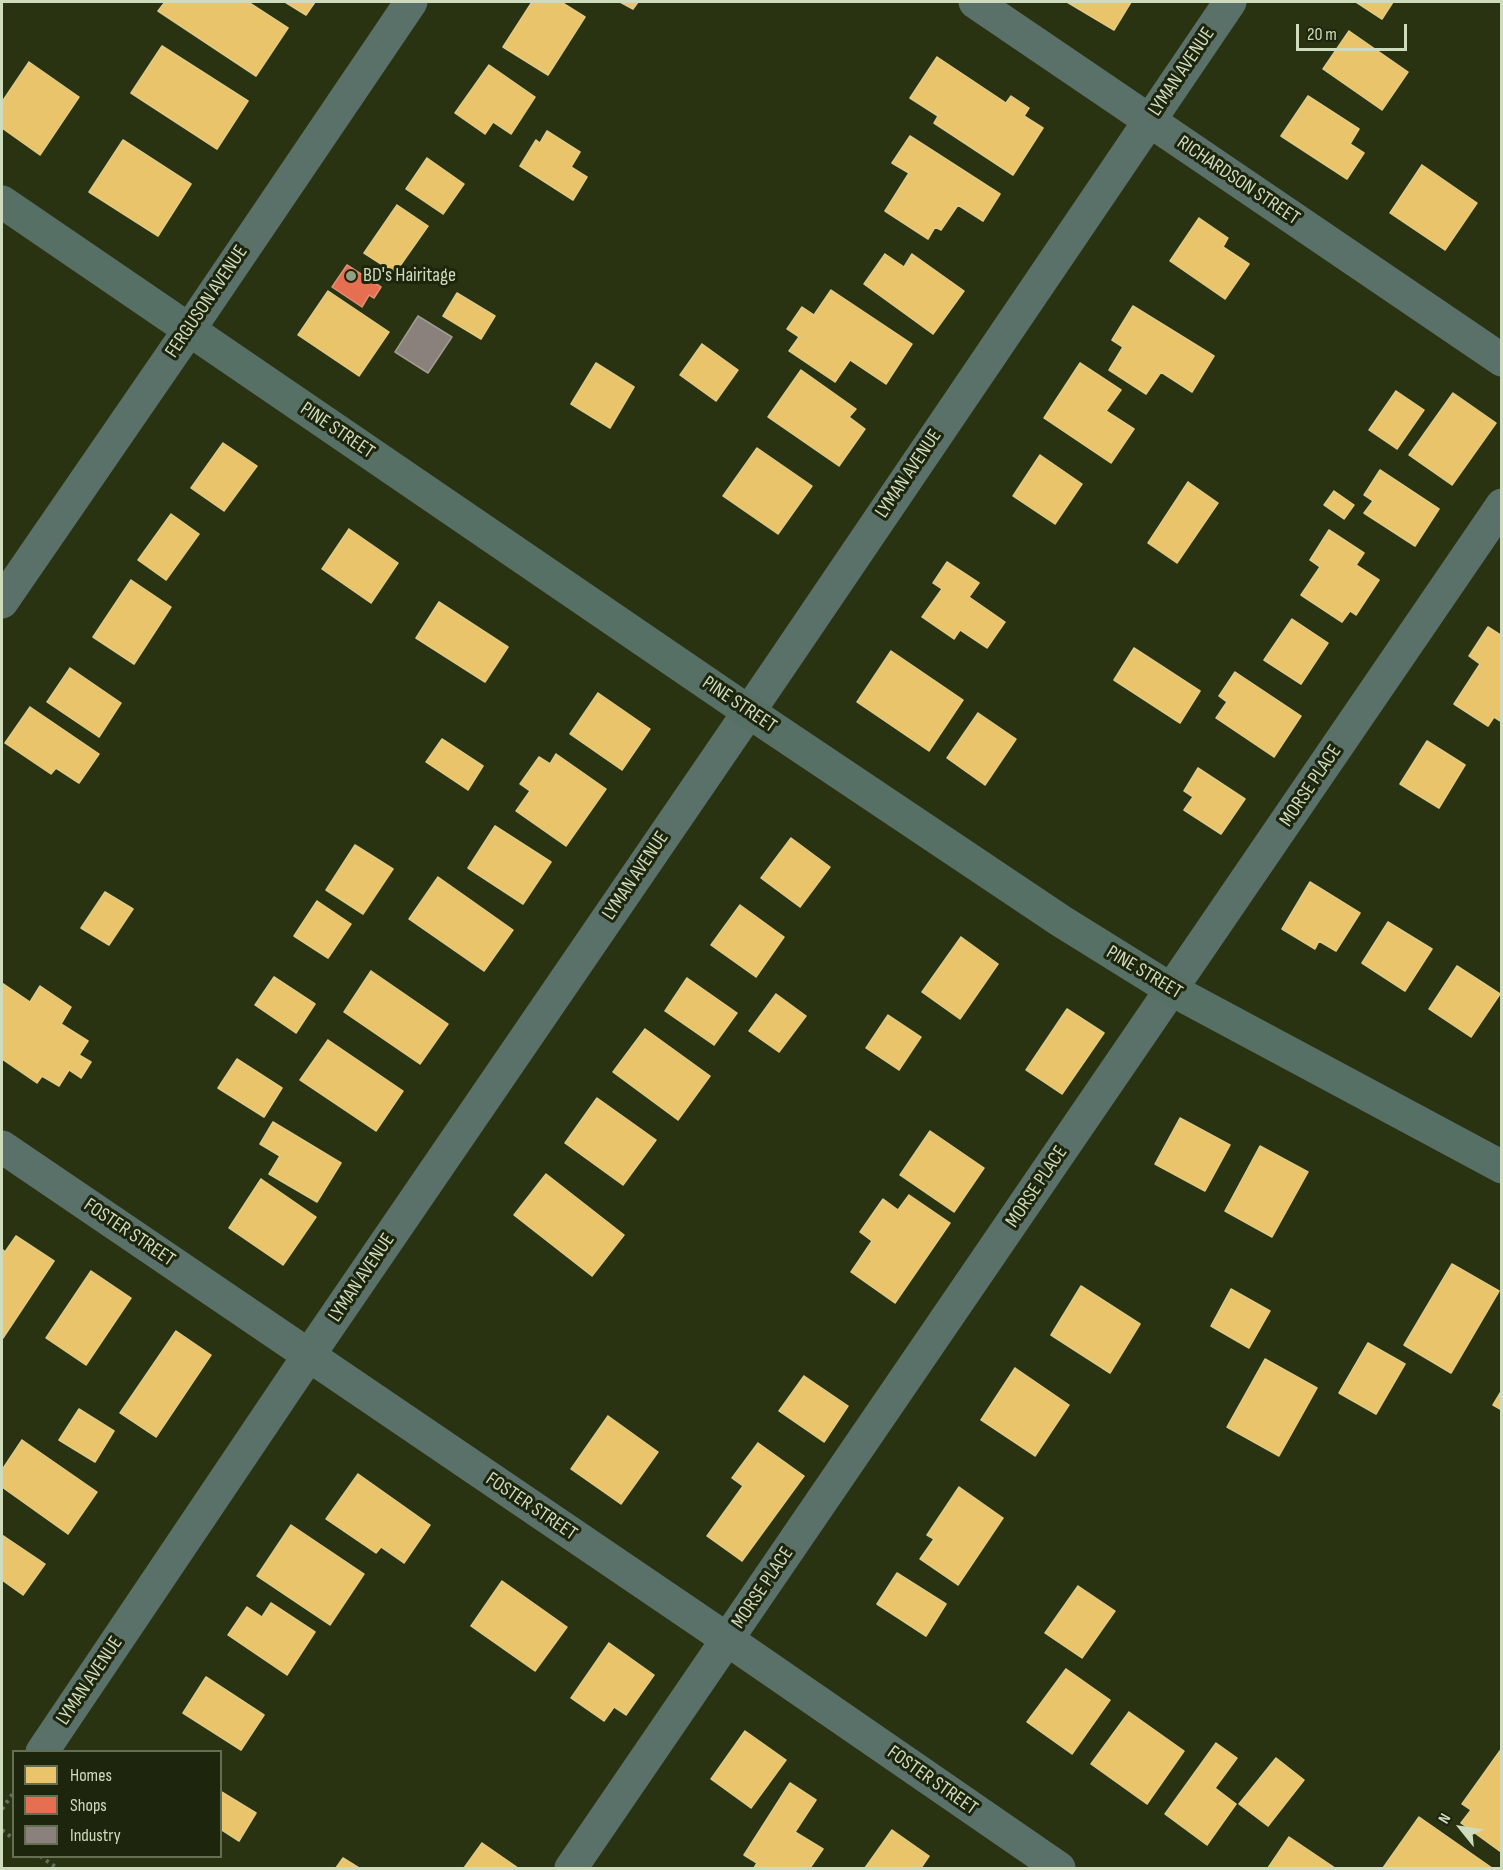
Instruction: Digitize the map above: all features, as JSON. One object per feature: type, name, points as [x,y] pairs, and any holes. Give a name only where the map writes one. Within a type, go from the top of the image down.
[{"type":"main road","name":"PINE STREET","points":[[2,202],[748,712],[1061,921],[1172,990],[1502,1167]]},
{"type":"street","name":"FERGUSON AVENUE","points":[[2,602],[411,2]]},
{"type":"street","name":"RICHARDSON STREET","points":[[975,2],[1502,360]]},
{"type":"street","name":"LYMAN AVENUE","points":[[43,1750],[309,1355],[1230,2]]},
{"type":"street","name":"MORSE PLACE","points":[[571,1869],[1502,505]]},
{"type":"street","name":"FOSTER STREET","points":[[2,1147],[728,1640],[1059,1869]]},
{"type":"path","points":[[2,1809],[12,1795]]},
{"type":"path","points":[[41,1858],[57,1869]]},
{"type":"building: Homes","points":[[165,2],[248,2],[288,28],[256,76],[158,11]]},
{"type":"building: Homes","points":[[285,2],[315,2],[306,15]]},
{"type":"building: Homes","points":[[532,2],[561,2],[585,17],[548,75],[503,47]]},
{"type":"building: Homes","points":[[620,2],[638,2],[633,9]]},
{"type":"building: Homes","points":[[1067,2],[1131,2],[1114,30]]},
{"type":"building: Homes","points":[[1356,2],[1393,2],[1382,19]]},
{"type":"building: Homes","points":[[1349,31],[1408,72],[1382,110],[1323,69]]},
{"type":"building: Homes","points":[[162,46],[248,101],[217,149],[131,93]]},
{"type":"building: Homes","points":[[937,57],[1006,103],[1011,96],[1029,108],[1024,116],[1043,128],[1013,175],[934,123],[938,116],[910,98]]},
{"type":"building: Homes","points":[[29,62],[79,97],[40,155],[2,128],[2,102]]},
{"type":"building: Homes","points":[[489,65],[535,97],[511,134],[493,122],[485,134],[455,113]]},
{"type":"building: Homes","points":[[1308,96],[1359,129],[1350,144],[1364,153],[1347,179],[1281,136]]},
{"type":"building: Homes","points":[[547,131],[580,152],[571,167],[587,177],[573,200],[520,166],[536,140],[540,143]]},
{"type":"building: Homes","points":[[910,136],[1000,194],[983,221],[958,205],[941,230],[935,227],[928,239],[885,211],[909,173],[892,163]]},
{"type":"building: Homes","points":[[123,140],[191,184],[158,236],[89,192]]},
{"type":"building: Homes","points":[[427,158],[464,184],[443,214],[406,189]]},
{"type":"building: Homes","points":[[1422,165],[1477,203],[1445,250],[1390,213]]},
{"type":"building: Homes","points":[[397,205],[428,226],[395,273],[364,253]]},
{"type":"building: Homes","points":[[1199,218],[1228,238],[1223,247],[1249,264],[1225,299],[1170,261]]},
{"type":"building: Homes","points":[[885,254],[904,267],[912,254],[964,291],[933,334],[864,284]]},
{"type":"building: Homes","points":[[831,290],[912,344],[886,384],[850,360],[835,382],[789,351],[799,337],[787,329],[802,307],[814,315]]},
{"type":"building: Homes","points":[[328,291],[389,332],[359,376],[298,335]]},
{"type":"building: Homes","points":[[457,293],[495,316],[481,339],[443,316]]},
{"type":"building: Homes","points":[[1133,306],[1214,356],[1192,392],[1161,372],[1146,394],[1109,370],[1123,347],[1112,340]]},
{"type":"building: Homes","points":[[702,344],[738,370],[716,401],[680,375]]},
{"type":"building: Homes","points":[[596,363],[634,387],[610,428],[571,404]]},
{"type":"building: Homes","points":[[1080,363],[1121,390],[1106,411],[1134,429],[1111,463],[1044,418]]},
{"type":"building: Homes","points":[[801,370],[856,409],[849,417],[865,429],[839,466],[768,417]]},
{"type":"building: Homes","points":[[1396,391],[1424,410],[1397,449],[1369,430]]},
{"type":"building: Homes","points":[[1453,393],[1496,423],[1452,485],[1409,455]]},
{"type":"building: Homes","points":[[223,443],[257,466],[224,511],[191,488]]},
{"type":"building: Homes","points":[[757,448],[812,486],[778,534],[723,496]]},
{"type":"building: Homes","points":[[1040,455],[1082,484],[1055,524],[1013,496]]},
{"type":"building: Homes","points":[[1380,470],[1439,509],[1415,546],[1364,513],[1373,501],[1364,495]]},
{"type":"building: Homes","points":[[1188,482],[1218,503],[1177,563],[1148,543]]},
{"type":"building: Homes","points":[[1334,491],[1354,505],[1344,519],[1324,505]]},
{"type":"building: Homes","points":[[171,514],[199,534],[166,580],[138,560]]},
{"type":"building: Homes","points":[[349,529],[398,563],[371,603],[322,569]]},
{"type":"building: Homes","points":[[1329,530],[1364,553],[1356,565],[1379,580],[1356,615],[1350,611],[1342,622],[1301,595],[1320,567],[1310,560]]},
{"type":"building: Homes","points":[[947,562],[979,583],[969,597],[1005,622],[987,648],[960,630],[954,639],[922,617],[942,589],[933,583]]},
{"type":"building: Homes","points":[[131,580],[171,607],[134,664],[93,637]]},
{"type":"building: Homes","points":[[439,602],[508,647],[485,682],[416,638]]},
{"type":"building: Homes","points":[[1292,619],[1328,643],[1301,684],[1264,660]]},
{"type":"building: Homes","points":[[1488,627],[1502,636],[1502,722],[1494,717],[1488,726],[1454,704],[1480,664],[1469,656]]},
{"type":"building: Homes","points":[[1134,648],[1200,691],[1180,723],[1114,680]]},
{"type":"building: Homes","points":[[891,651],[963,700],[929,751],[857,702]]},
{"type":"building: Homes","points":[[70,668],[121,703],[99,737],[47,702]]},
{"type":"building: Homes","points":[[1235,672],[1301,716],[1274,757],[1216,718],[1227,702],[1219,696]]},
{"type":"building: Homes","points":[[598,693],[650,729],[622,770],[570,734]]},
{"type":"building: Homes","points":[[30,707],[99,754],[79,783],[56,768],[51,774],[5,743]]},
{"type":"building: Homes","points":[[978,713],[1016,739],[985,785],[947,758]]},
{"type":"building: Homes","points":[[442,739],[483,766],[468,790],[426,762]]},
{"type":"building: Homes","points":[[1427,741],[1465,765],[1439,808],[1400,784]]},
{"type":"building: Homes","points":[[556,754],[606,789],[566,846],[516,811],[530,791],[520,784],[539,757],[550,764]]},
{"type":"building: Homes","points":[[1198,768],[1245,799],[1221,834],[1184,810],[1193,797],[1184,791]]},
{"type":"building: Homes","points":[[495,826],[551,862],[523,904],[468,868]]},
{"type":"building: Homes","points":[[791,838],[830,867],[800,907],[761,878]]},
{"type":"building: Homes","points":[[355,845],[393,869],[363,914],[326,890]]},
{"type":"building: Homes","points":[[438,877],[513,930],[484,971],[409,919]]},
{"type":"building: Homes","points":[[1310,882],[1360,913],[1336,951],[1319,941],[1315,949],[1282,929]]},
{"type":"building: Homes","points":[[105,892],[133,909],[109,945],[81,928]]},
{"type":"building: Homes","points":[[317,901],[351,924],[328,958],[294,936]]},
{"type":"building: Homes","points":[[740,905],[784,937],[756,977],[711,945]]},
{"type":"building: Homes","points":[[1388,922],[1432,949],[1405,991],[1362,963]]},
{"type":"building: Homes","points":[[961,937],[998,964],[960,1019],[922,992]]},
{"type":"building: Homes","points":[[1457,966],[1500,994],[1471,1037],[1429,1009]]},
{"type":"building: Homes","points":[[371,971],[448,1024],[420,1064],[344,1012]]},
{"type":"building: Homes","points":[[274,977],[315,1004],[296,1033],[255,1005]]},
{"type":"building: Homes","points":[[687,978],[737,1013],[714,1045],[665,1011]]},
{"type":"building: Homes","points":[[2,983],[30,1002],[40,986],[71,1007],[61,1024],[88,1041],[79,1055],[91,1062],[81,1078],[69,1070],[59,1086],[42,1076],[37,1083],[2,1059],[4,1046],[2,1045]]},
{"type":"building: Homes","points":[[776,994],[806,1016],[779,1052],[749,1031]]},
{"type":"building: Homes","points":[[1067,1009],[1104,1033],[1062,1094],[1026,1070]]},
{"type":"building: Homes","points":[[888,1015],[921,1037],[899,1070],[866,1048]]},
{"type":"building: Homes","points":[[645,1029],[710,1076],[678,1120],[613,1072]]},
{"type":"building: Homes","points":[[328,1040],[403,1091],[376,1131],[300,1080]]},
{"type":"building: Homes","points":[[237,1059],[282,1088],[264,1117],[218,1088]]},
{"type":"building: Homes","points":[[597,1098],[656,1140],[623,1185],[565,1143]]},
{"type":"building: Homes","points":[[1180,1118],[1230,1145],[1205,1191],[1155,1164]]},
{"type":"building: Homes","points":[[273,1122],[341,1163],[317,1202],[269,1174],[280,1156],[260,1144]]},
{"type":"building: Homes","points":[[930,1131],[984,1168],[954,1212],[900,1175]]},
{"type":"building: Homes","points":[[1260,1146],[1308,1172],[1272,1237],[1225,1211]]},
{"type":"building: Homes","points":[[546,1174],[624,1235],[592,1276],[514,1215]]},
{"type":"building: Homes","points":[[261,1179],[316,1217],[283,1265],[229,1228]]},
{"type":"building: Homes","points":[[909,1195],[950,1223],[895,1303],[851,1272],[872,1241],[860,1232],[883,1199],[898,1210]]},
{"type":"building: Homes","points":[[16,1236],[54,1261],[3,1338],[2,1249],[5,1252]]},
{"type":"building: Homes","points":[[1452,1264],[1499,1291],[1451,1373],[1404,1345]]},
{"type":"building: Homes","points":[[91,1271],[131,1298],[86,1365],[46,1338]]},
{"type":"building: Homes","points":[[1081,1286],[1140,1324],[1110,1373],[1051,1335]]},
{"type":"building: Homes","points":[[1231,1289],[1270,1311],[1249,1348],[1211,1326]]},
{"type":"building: Homes","points":[[176,1331],[211,1355],[156,1437],[120,1413]]},
{"type":"building: Homes","points":[[1368,1343],[1405,1364],[1376,1414],[1339,1393]]},
{"type":"building: Homes","points":[[1265,1359],[1317,1388],[1279,1456],[1227,1427]]},
{"type":"building: Homes","points":[[1015,1368],[1069,1405],[1035,1456],[981,1420]]},
{"type":"building: Homes","points":[[804,1376],[848,1406],[824,1442],[779,1411]]},
{"type":"building: Homes","points":[[1502,1390],[1502,1410],[1493,1405]]},
{"type":"building: Homes","points":[[79,1409],[114,1431],[95,1462],[59,1440]]},
{"type":"building: Homes","points":[[608,1416],[658,1452],[621,1504],[571,1469]]},
{"type":"building: Homes","points":[[22,1440],[97,1492],[68,1534],[2,1487],[2,1470]]},
{"type":"building: Homes","points":[[758,1443],[804,1476],[742,1561],[707,1536],[743,1486],[732,1478]]},
{"type":"building: Homes","points":[[358,1474],[430,1525],[404,1563],[381,1547],[376,1553],[326,1519]]},
{"type":"building: Homes","points":[[959,1487],[1003,1518],[958,1585],[920,1559],[934,1539],[927,1535]]},
{"type":"building: Homes","points":[[291,1525],[364,1574],[330,1625],[257,1576]]},
{"type":"building: Homes","points":[[2,1535],[45,1564],[23,1595],[2,1580]]},
{"type":"building: Homes","points":[[897,1573],[946,1604],[926,1636],[877,1604]]},
{"type":"building: Homes","points":[[502,1581],[567,1627],[535,1671],[471,1626]]},
{"type":"building: Homes","points":[[1078,1586],[1115,1611],[1082,1658],[1045,1633]]},
{"type":"building: Homes","points":[[271,1603],[315,1632],[287,1675],[228,1635],[247,1607],[262,1617]]},
{"type":"building: Homes","points":[[609,1643],[654,1675],[626,1715],[614,1707],[604,1721],[571,1698]]},
{"type":"building: Homes","points":[[1066,1669],[1110,1700],[1072,1754],[1027,1722]]},
{"type":"building: Homes","points":[[206,1677],[264,1715],[241,1750],[183,1713]]},
{"type":"building: Homes","points":[[1129,1712],[1184,1751],[1147,1804],[1091,1764]]},
{"type":"building: Homes","points":[[745,1731],[786,1760],[751,1808],[711,1779]]},
{"type":"building: Homes","points":[[1216,1743],[1237,1758],[1215,1788],[1236,1804],[1207,1845],[1165,1814]]},
{"type":"building: Homes","points":[[1502,1748],[1501,1852],[1461,1823],[1471,1810],[1462,1804]]},
{"type":"building: Homes","points":[[1276,1758],[1304,1780],[1268,1826],[1239,1804]]},
{"type":"building: Homes","points":[[790,1783],[816,1800],[795,1832],[823,1849],[810,1868],[754,1868],[757,1863],[744,1855]]},
{"type":"building: Homes","points":[[222,1792],[256,1813],[239,1841],[222,1830]]},
{"type":"building: Homes","points":[[1419,1817],[1492,1868],[1383,1868]]},
{"type":"building: Homes","points":[[892,1830],[929,1856],[921,1868],[865,1868]]},
{"type":"building: Homes","points":[[1289,1837],[1335,1868],[1268,1868]]},
{"type":"building: Homes","points":[[482,1843],[518,1868],[464,1868]]},
{"type":"building: Homes","points":[[343,1858],[359,1868],[336,1868]]},
{"type":"building: Shops","name":"BD's Hairitage","points":[[347,265],[381,287],[374,298],[369,295],[362,307],[332,287]]},
{"type":"building: Industry","points":[[418,316],[452,337],[428,373],[395,352]]},
{"type":"place","name":"BD's Hairitage","points":[[351,276]]}]
